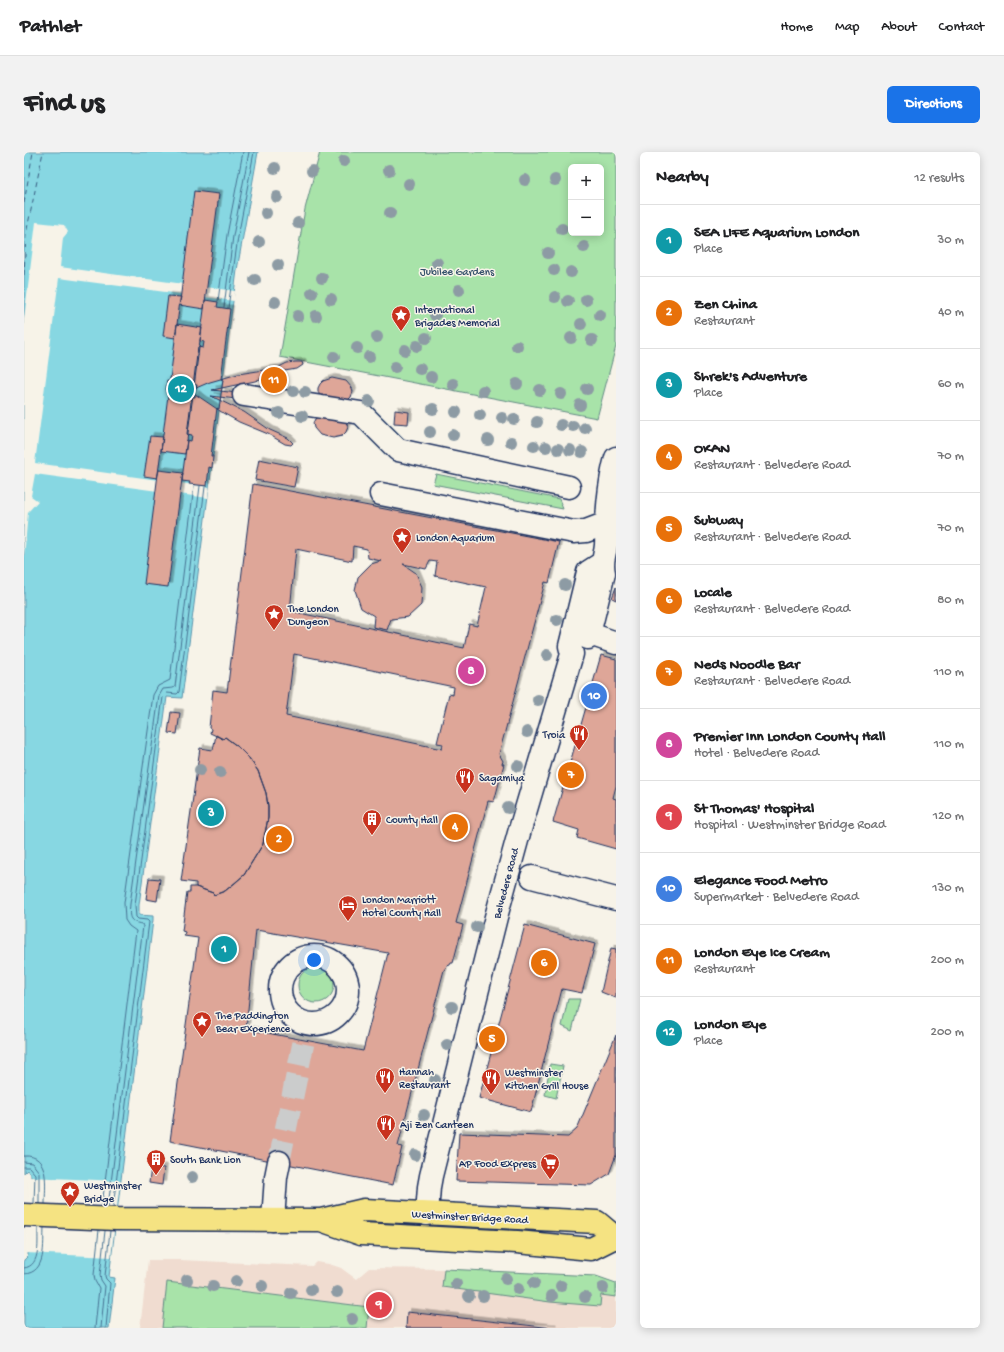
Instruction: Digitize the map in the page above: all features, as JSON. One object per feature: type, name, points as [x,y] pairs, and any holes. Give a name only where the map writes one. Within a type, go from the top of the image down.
[{"type":"main road","name":"Westminster Bridge Road","points":[[24,1214],[116,1218],[321,1220],[364,1210],[597,1222],[616,1236],[591,1248],[518,1242],[361,1234],[321,1220]]},
{"type":"street","points":[[244,395],[361,413],[398,450],[569,487]]},
{"type":"street","points":[[616,458],[610,482],[611,523],[602,563],[604,573],[589,636],[616,643]]},
{"type":"street","points":[[381,494],[574,532],[586,531],[611,523]]},
{"type":"street","name":"Belvedere Road","points":[[427,1214],[431,1176],[494,924],[519,833],[572,654],[570,646],[588,572],[602,563]]},
{"type":"street","points":[[532,877],[616,899]]},
{"type":"street","points":[[273,1220],[276,1177],[279,1162]]},
{"type":"shaded area","points":[[148,1260],[312,1266],[316,1262],[341,1268],[356,1279],[369,1268],[444,1269],[596,1276],[616,1283],[616,1328],[140,1328]]},
{"type":"green space","name":"Jubilee Gardens","points":[[320,152],[616,152],[616,346],[597,418],[280,357],[305,209]]},
{"type":"green space","points":[[436,474],[559,499],[563,509],[433,484]]},
{"type":"green space","points":[[320,967],[329,972],[333,978],[333,992],[329,998],[320,1003],[312,1003],[303,998],[299,992],[298,981],[303,972],[309,968]]},
{"type":"green space","points":[[568,999],[580,999],[572,1031],[562,1026]]},
{"type":"green space","points":[[550,1064],[563,1066],[556,1098],[545,1095]]},
{"type":"green space","points":[[444,1269],[596,1276],[616,1283],[616,1297],[601,1295],[600,1306],[550,1302],[442,1287]]},
{"type":"green space","points":[[167,1282],[369,1307],[367,1328],[162,1328]]},
{"type":"water","points":[[24,152],[258,152],[237,270],[182,698],[167,697],[139,905],[139,915],[153,916],[153,920],[109,1277],[115,1278],[109,1328],[24,1328],[24,1260],[28,1256],[31,1175],[27,1170],[24,1173]]},
{"type":"pier","points":[[36,222],[64,225],[68,232],[63,238],[60,267],[235,291],[234,301],[59,278],[35,463],[209,487],[208,498],[35,474],[31,496],[38,501],[28,512],[24,558],[24,319]]},
{"type":"pier","name":"Westminster Bridge","points":[[29,1177],[120,1181],[111,1257],[26,1253]]},
{"type":"building","points":[[194,191],[219,194],[168,587],[144,584]]},
{"type":"building","points":[[168,296],[181,297],[179,305],[204,309],[205,300],[218,302],[217,307],[230,309],[221,379],[223,380],[219,409],[217,408],[211,456],[213,456],[212,468],[209,467],[207,486],[189,484],[190,482],[182,481],[183,473],[159,470],[157,478],[144,476],[150,436],[163,437],[161,451],[185,454],[187,440],[191,441],[192,435],[187,434],[198,347],[203,348],[204,342],[200,341],[202,328],[177,324],[175,338],[163,336]]},
{"type":"building","points":[[302,362],[303,365],[297,369],[278,372],[255,381],[212,390],[237,393],[236,399],[211,396],[244,412],[270,430],[288,438],[293,443],[291,445],[285,444],[268,434],[239,422],[195,394],[195,397],[166,393],[167,381],[197,385],[196,388],[210,382],[238,374],[277,368],[287,363]]},
{"type":"building","points":[[271,376],[277,377],[276,383],[270,383]]},
{"type":"building","points":[[332,378],[346,381],[352,388],[353,392],[347,401],[321,397],[318,392],[320,384],[323,381]]},
{"type":"building","points":[[395,410],[409,412],[408,424],[394,423]]},
{"type":"building","points":[[319,416],[345,419],[348,427],[346,432],[342,436],[333,438],[320,435],[314,428],[313,423]]},
{"type":"building","points":[[259,459],[298,467],[294,487],[255,480]]},
{"type":"building","name":"County Hall","points":[[253,484],[559,542],[549,583],[545,582],[499,754],[503,761],[502,764],[504,764],[494,802],[488,801],[456,923],[463,925],[453,963],[447,966],[444,970],[398,1146],[402,1147],[393,1185],[170,1141],[198,938],[184,936],[185,932],[182,931],[187,892],[190,892],[190,887],[196,887],[213,893],[214,895],[225,891],[244,875],[263,844],[268,818],[266,793],[258,771],[249,758],[237,746],[225,737],[223,739],[210,733],[211,729],[209,728],[213,690],[227,692]],"holes":[[[353,546],[367,549],[368,558],[381,561],[371,564],[358,577],[355,590],[361,608],[374,616],[373,627],[387,630],[391,619],[408,617],[421,605],[422,587],[416,573],[403,564],[426,569],[430,561],[437,562],[435,576],[486,587],[477,626],[469,624],[464,648],[290,611],[296,549],[352,561]],[[294,654],[454,687],[453,695],[449,694],[437,743],[443,744],[442,749],[286,716]],[[256,930],[388,953],[363,1051],[246,1029]]]},
{"type":"building","points":[[616,587],[616,600],[612,598]]},
{"type":"building","points":[[601,655],[616,659],[616,786],[613,798],[616,799],[616,849],[577,838],[579,830],[553,822]]},
{"type":"building","points":[[171,712],[180,713],[177,734],[168,733]]},
{"type":"building","points":[[216,735],[223,739],[225,737],[237,746],[249,758],[258,771],[266,793],[268,818],[263,844],[244,875],[225,891],[214,895],[213,893],[196,887],[196,883],[181,881],[200,748],[213,750]]},
{"type":"building","points":[[149,878],[160,879],[157,901],[146,899]]},
{"type":"building","points":[[525,925],[595,944],[582,993],[562,989],[531,1112],[479,1098]]},
{"type":"building","points":[[611,948],[616,949],[616,998],[601,992]]},
{"type":"building","points":[[616,1035],[616,1155],[609,1174],[591,1185],[456,1181],[459,1133],[568,1137],[577,1129]]},
{"type":"building","name":"South Bank Lion","points":[[151,1167],[164,1168],[162,1185],[149,1183]]},
{"type":"building","points":[[407,1312],[553,1328],[406,1328]]},
{"type":"ferry route","points":[[24,203],[33,152]]},
{"type":"ferry route","points":[[24,275],[26,234],[43,152]]},
{"type":"tunnel","points":[[279,1162],[304,1040]]},
{"type":"place","name":"International Brigades Memorial","points":[[401,332]]},
{"type":"place","name":"London Eye Ice Cream","points":[[274,380]]},
{"type":"place","name":"London Eye","points":[[181,389]]},
{"type":"place","name":"London Aquarium","points":[[402,554]]},
{"type":"place","name":"The London Dungeon","points":[[274,631]]},
{"type":"place","name":"Premier Inn London County Hall","points":[[471,671]]},
{"type":"place","name":"Elegance Food Metro","points":[[594,696]]},
{"type":"place","name":"Troia","points":[[579,751]]},
{"type":"place","name":"Neds Noodle Bar","points":[[571,775]]},
{"type":"place","name":"Sagamiya","points":[[465,794]]},
{"type":"place","name":"Shrek's Adventure","points":[[211,813]]},
{"type":"place","name":"OKAN","points":[[455,827]]},
{"type":"place","name":"County Hall","points":[[372,836]]},
{"type":"place","name":"Zen China","points":[[279,839]]},
{"type":"place","name":"London Marriott Hotel County Hall","points":[[348,922]]},
{"type":"place","name":"SEA LIFE Aquarium London","points":[[224,949]]},
{"type":"place","name":"Locale","points":[[544,963]]},
{"type":"place","name":"The Paddington Bear Experience","points":[[202,1038]]},
{"type":"place","name":"Subway","points":[[492,1039]]},
{"type":"place","name":"Hannah Restaurant","points":[[385,1094]]},
{"type":"place","name":"Westminster Kitchen Grill House","points":[[491,1095]]},
{"type":"place","name":"Aji Zen Canteen","points":[[386,1141]]},
{"type":"place","name":"South Bank Lion","points":[[156,1176]]},
{"type":"place","name":"AP Food Express","points":[[550,1180]]},
{"type":"place","name":"Westminster Bridge","points":[[70,1208]]},
{"type":"place","name":"St Thomas' Hospital","points":[[379,1305]]}]
